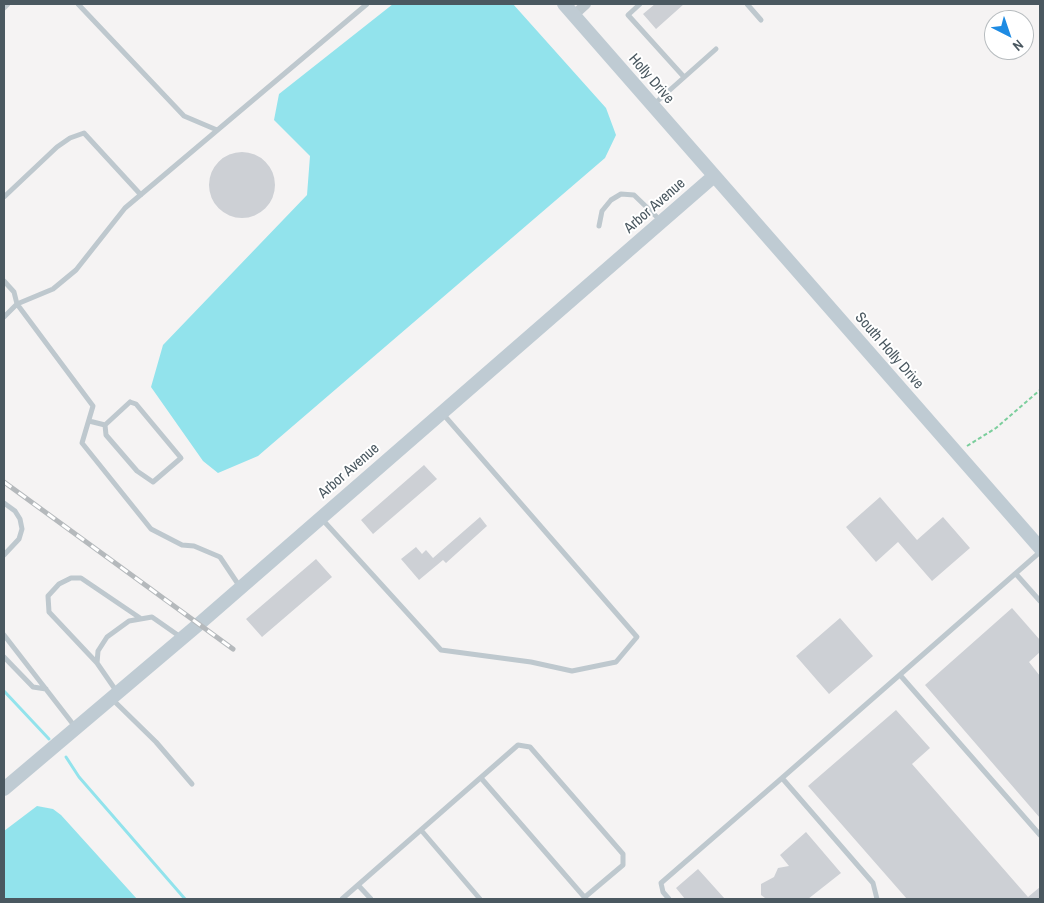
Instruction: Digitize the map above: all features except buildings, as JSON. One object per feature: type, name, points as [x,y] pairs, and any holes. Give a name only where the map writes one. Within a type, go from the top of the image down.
[{"type":"street","name":"Holly Drive","points":[[564,4],[714,176]]},
{"type":"street","points":[[574,15],[586,4]]},
{"type":"street","name":"Arbor Avenue","points":[[4,789],[241,588],[714,176]]},
{"type":"street","name":"South Holly Drive","points":[[714,176],[1040,548]]},
{"type":"lane","points":[[4,8],[8,4]]},
{"type":"lane","points":[[78,4],[184,116],[217,130]]},
{"type":"lane","points":[[4,317],[17,304],[53,289],[76,270],[125,208],[367,4]]},
{"type":"lane","points":[[640,4],[628,15],[684,77]]},
{"type":"lane","points":[[747,4],[761,20]]},
{"type":"lane","points":[[652,105],[716,50]]},
{"type":"lane","points":[[4,197],[57,147],[70,138],[84,133],[141,195]]},
{"type":"lane","points":[[599,226],[602,211],[611,200],[621,194],[634,195],[662,222]]},
{"type":"lane","points":[[4,281],[14,292],[17,304],[93,406],[82,443],[151,529],[182,545],[194,546],[220,557],[241,588]]},
{"type":"lane","points":[[130,402],[136,404],[181,458],[154,482],[137,471],[106,435],[105,425],[130,402]]},
{"type":"lane","points":[[321,518],[441,650],[531,662],[572,671],[616,662],[637,637],[442,412]]},
{"type":"lane","points":[[88,421],[105,425]]},
{"type":"lane","points":[[4,503],[15,511],[20,519],[22,529],[19,539],[4,554]]},
{"type":"lane","points":[[668,899],[662,892],[662,883],[1040,552]]},
{"type":"lane","points":[[1016,574],[1040,601]]},
{"type":"lane","points":[[140,618],[81,578],[71,578],[58,584],[48,596],[49,612],[97,663],[115,696],[192,784]]},
{"type":"lane","points":[[97,663],[98,651],[107,637],[128,621],[152,617],[182,638]]},
{"type":"lane","points":[[4,635],[77,728]]},
{"type":"lane","points":[[4,657],[33,687],[46,690]]},
{"type":"lane","points":[[900,675],[1040,835]]},
{"type":"lane","points":[[342,899],[518,745],[530,748],[623,854],[623,865],[586,898],[481,778]]},
{"type":"lane","points":[[782,778],[873,883],[877,899]]},
{"type":"lane","points":[[421,830],[480,899]]},
{"type":"lane","points":[[358,885],[371,899]]},
{"type":"path","points":[[958,454],[972,441],[996,428],[1040,390]]},
{"type":"water","points":[[393,4],[513,4],[606,108],[616,135],[605,158],[258,456],[218,473],[203,461],[151,387],[163,345],[307,195],[310,156],[274,120],[279,94]]},
{"type":"water","points":[[37,806],[53,809],[61,815],[137,899],[4,899],[4,831]]},
{"type":"waterway","points":[[4,691],[49,739]]},
{"type":"waterway","points":[[66,757],[79,777],[185,899]]},
{"type":"railway","points":[[4,482],[233,649]]}]
